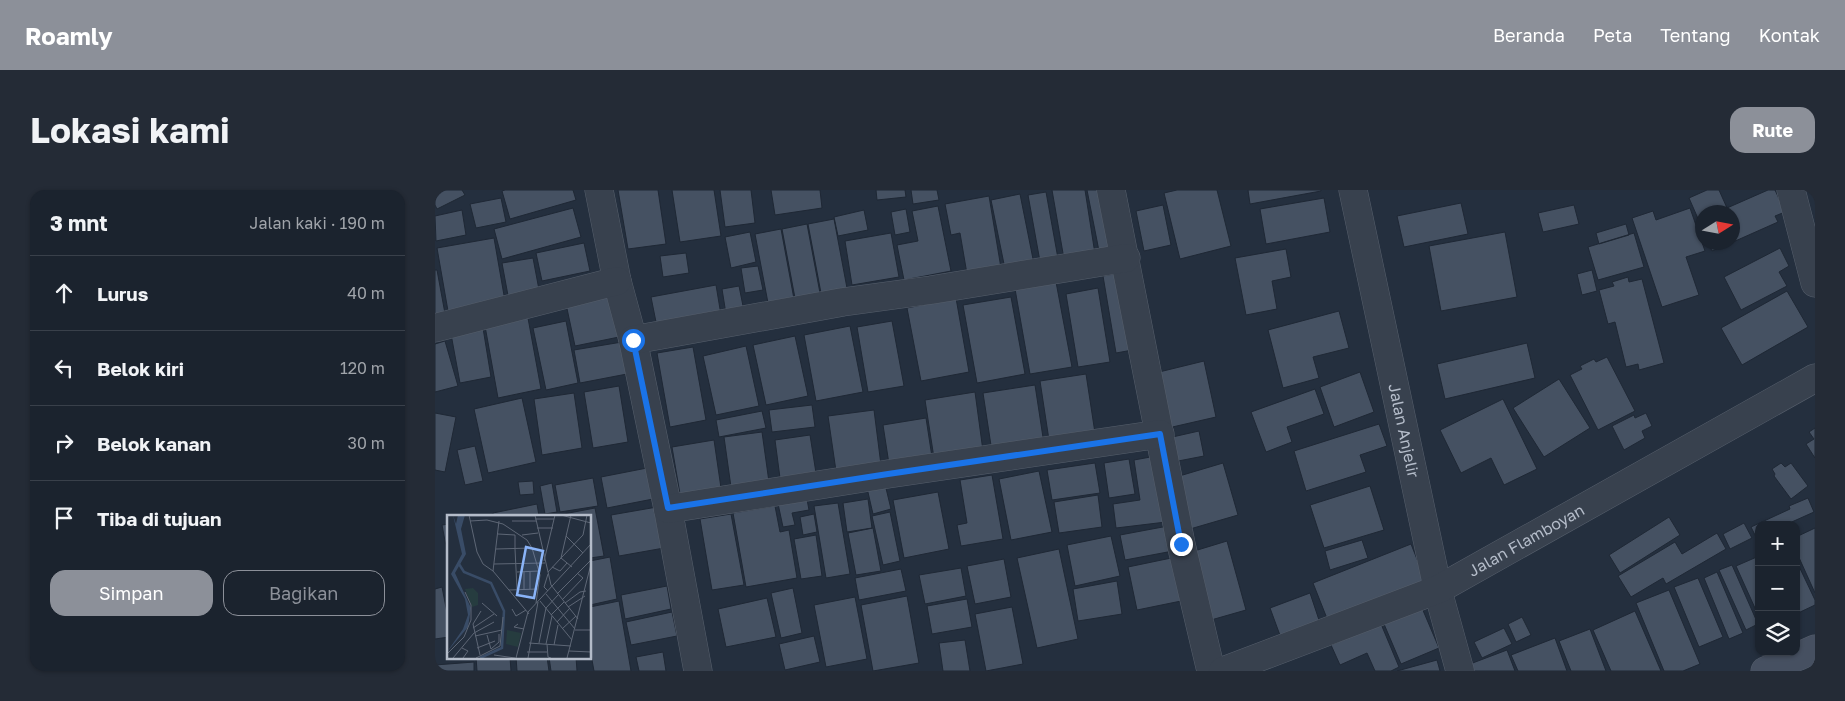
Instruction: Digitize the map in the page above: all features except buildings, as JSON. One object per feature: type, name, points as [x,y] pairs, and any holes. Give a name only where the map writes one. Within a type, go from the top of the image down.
[{"type":"street","points":[[599,190],[617,281],[633,340],[668,508],[699,671]]},
{"type":"street","points":[[1111,190],[1126,258],[1181,544],[1211,671]]},
{"type":"street","name":"Jalan Anjelir","points":[[1353,190],[1439,589],[1460,671]]},
{"type":"street","points":[[1791,190],[1815,283]]},
{"type":"street","points":[[633,340],[843,302],[931,290],[1126,258]]},
{"type":"street","points":[[435,328],[617,281]]},
{"type":"street","name":"Jalan Flamboyan","points":[[1223,671],[1439,589],[1815,378]]},
{"type":"street","points":[[668,508],[1160,434]]},
{"type":"street","points":[[1765,671],[1815,649]]},
{"type":"route","points":[[633,340],[655,453],[668,508],[1160,434],[1181,544]]}]
